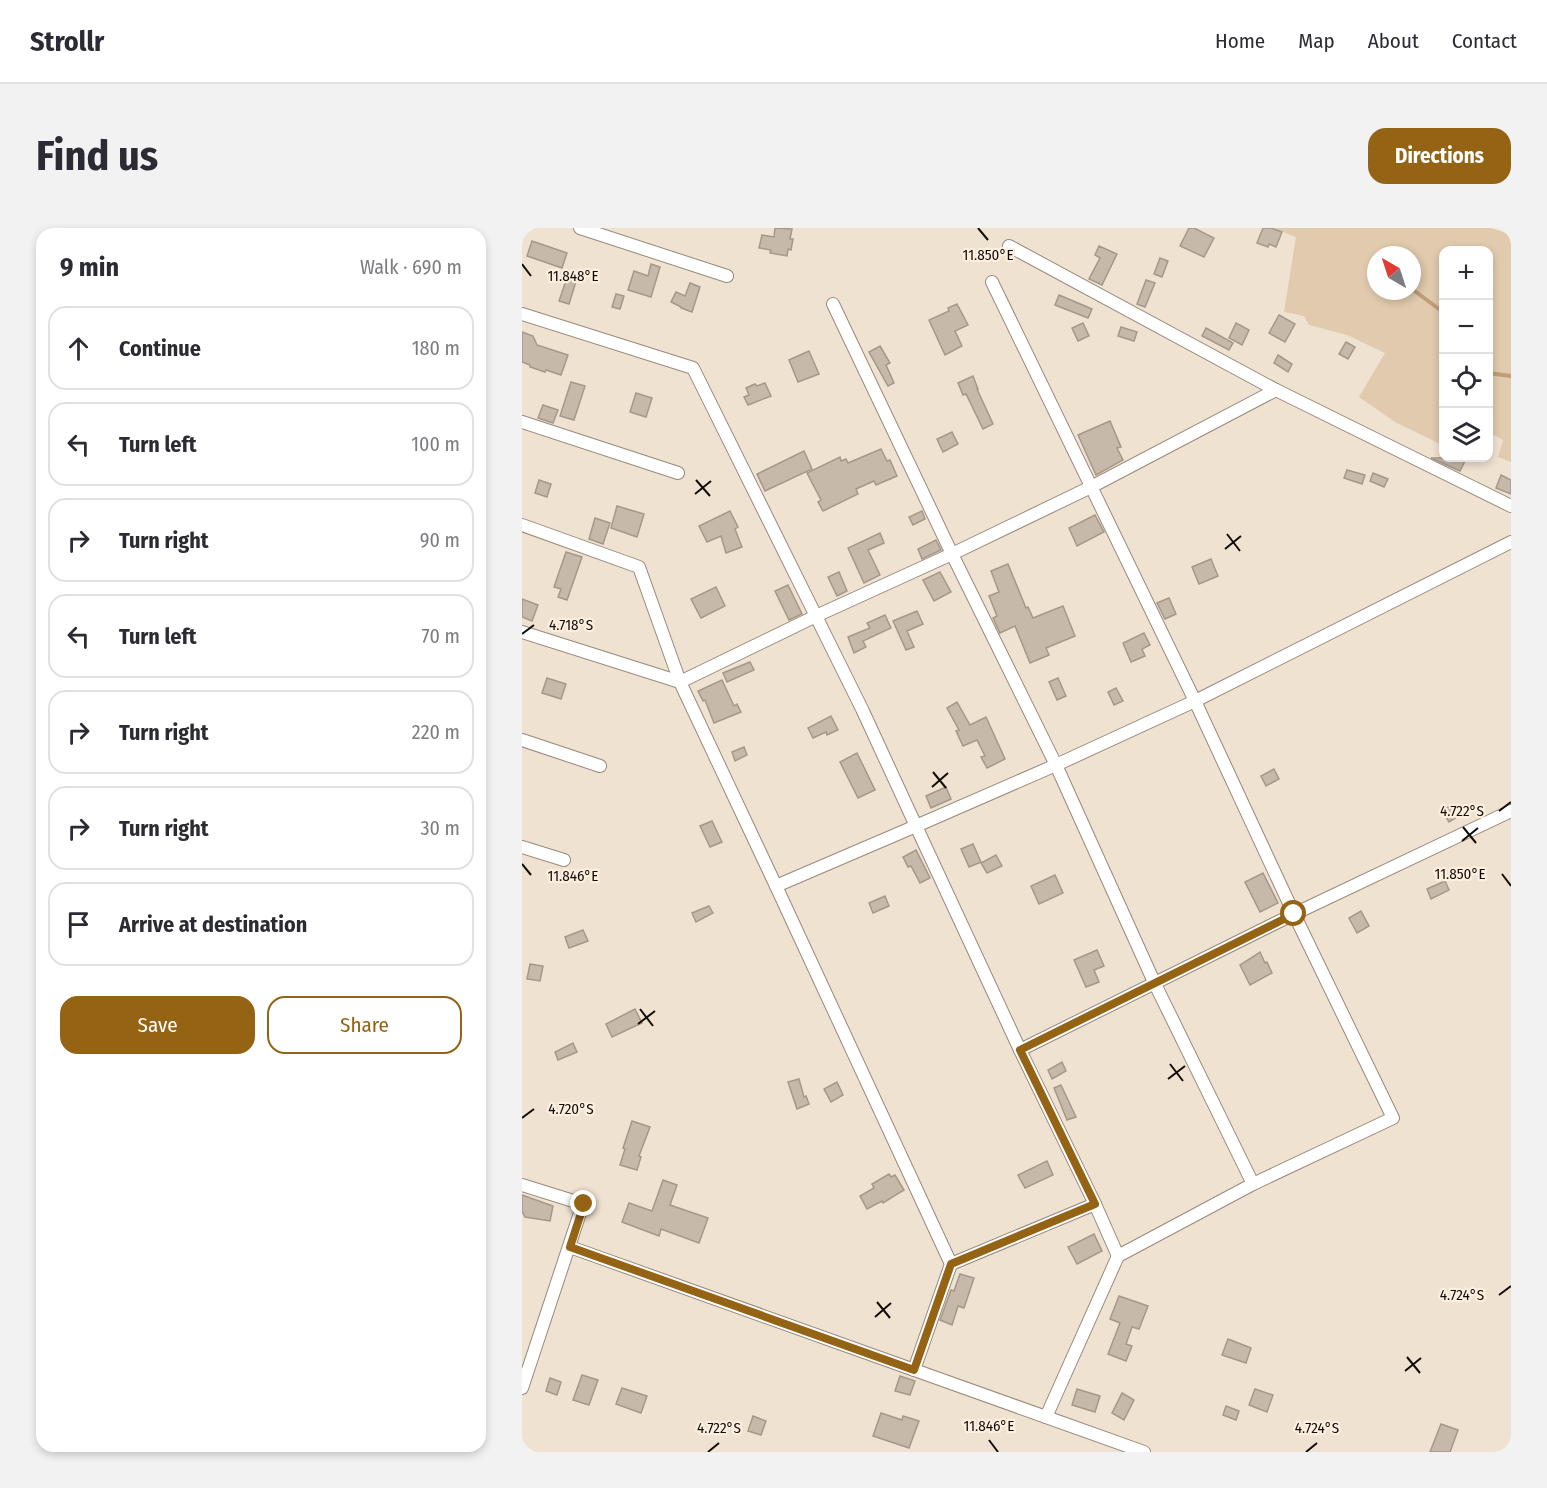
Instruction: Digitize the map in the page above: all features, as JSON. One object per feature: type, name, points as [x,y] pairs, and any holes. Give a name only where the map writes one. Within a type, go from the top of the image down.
[{"type":"street","points":[[580,228],[727,276]]},
{"type":"street","points":[[1009,246],[1276,390],[1511,506]]},
{"type":"street","points":[[992,282],[1195,701],[1294,914],[1393,1118],[1253,1184],[1118,1256],[1046,1417]]},
{"type":"street","points":[[833,304],[1056,765],[1154,982],[1253,1184]]},
{"type":"street","points":[[522,314],[693,368],[862,709],[1118,1256]]},
{"type":"street","points":[[522,632],[680,682],[1091,488],[1276,390]]},
{"type":"street","points":[[522,422],[678,473]]},
{"type":"street","points":[[522,525],[639,567],[680,682],[951,1264],[914,1370]]},
{"type":"street","points":[[776,886],[1056,765],[1195,701],[1511,542]]},
{"type":"street","points":[[522,740],[600,766]]},
{"type":"street","points":[[1020,1050],[1154,982],[1511,811]]},
{"type":"street","points":[[522,847],[564,860]]},
{"type":"street","points":[[522,1185],[584,1204],[522,1388]]},
{"type":"street","points":[[951,1264],[1095,1204]]},
{"type":"street","points":[[570,1247],[1144,1452]]},
{"type":"shaded area","points":[[1273,228],[1491,228],[1511,235],[1511,462],[1498,457],[1503,440],[1493,434],[1493,246],[1439,246],[1439,444],[1395,422],[1359,397],[1385,353],[1347,335],[1309,325],[1304,316],[1284,312],[1296,237]]},
{"type":"building","points":[[775,228],[792,229],[791,250],[788,249],[787,256],[759,248],[762,235],[774,237]]},
{"type":"building","points":[[1189,228],[1194,228],[1214,238],[1204,257],[1180,246]]},
{"type":"building","points":[[1263,228],[1282,232],[1276,247],[1257,243]]},
{"type":"building","points":[[532,241],[567,253],[562,268],[527,256]]},
{"type":"building","points":[[1099,246],[1117,254],[1102,285],[1089,279],[1100,258],[1095,255]]},
{"type":"building","points":[[1160,258],[1168,261],[1162,277],[1154,274]]},
{"type":"building","points":[[651,264],[660,267],[651,297],[628,290],[634,271],[648,276]]},
{"type":"building","points":[[569,272],[578,275],[569,304],[559,301]]},
{"type":"building","points":[[1146,280],[1155,283],[1145,307],[1137,304]]},
{"type":"building","points":[[690,283],[700,287],[692,312],[671,302],[676,292],[685,296]]},
{"type":"building","points":[[616,294],[624,296],[620,309],[612,307]]},
{"type":"building","points":[[1059,295],[1092,309],[1088,318],[1055,305]]},
{"type":"building","points":[[957,304],[968,325],[955,331],[962,346],[945,355],[929,320],[949,311],[948,308]]},
{"type":"building","points":[[1279,315],[1295,324],[1285,342],[1269,333]]},
{"type":"building","points":[[1083,323],[1089,336],[1078,341],[1072,328]]},
{"type":"building","points":[[1236,323],[1249,330],[1242,345],[1229,338]]},
{"type":"building","points":[[1121,327],[1137,332],[1134,341],[1118,336]]},
{"type":"building","points":[[1206,328],[1233,343],[1229,350],[1202,336]]},
{"type":"building","points":[[522,332],[533,336],[537,345],[568,355],[561,375],[530,367],[522,362]]},
{"type":"building","points":[[1346,342],[1355,347],[1348,359],[1339,354]]},
{"type":"building","points":[[880,346],[890,363],[886,365],[894,383],[888,386],[869,352]]},
{"type":"building","points":[[809,351],[819,374],[798,382],[789,360]]},
{"type":"building","points":[[1278,355],[1292,364],[1288,372],[1274,363]]},
{"type":"building","points":[[973,376],[993,424],[983,429],[958,383]]},
{"type":"building","points":[[571,382],[585,386],[574,420],[560,416]]},
{"type":"building","points":[[765,383],[771,396],[748,405],[744,397],[749,395],[746,388]]},
{"type":"building","points":[[636,393],[652,398],[646,417],[630,412]]},
{"type":"building","points":[[543,405],[558,410],[553,423],[538,418]]},
{"type":"building","points":[[1110,421],[1121,447],[1117,448],[1123,460],[1096,475],[1078,435]]},
{"type":"building","points":[[952,432],[958,444],[943,452],[937,439]]},
{"type":"building","points":[[881,449],[887,461],[890,460],[897,476],[876,485],[874,481],[856,489],[858,494],[823,511],[818,502],[821,500],[807,473],[840,457],[841,461],[846,459],[848,463]]},
{"type":"building","points":[[804,451],[812,469],[765,491],[757,474]]},
{"type":"building","points":[[1440,462],[1464,462],[1460,471]]},
{"type":"building","points":[[1347,470],[1365,475],[1362,484],[1344,478]]},
{"type":"building","points":[[1373,473],[1388,479],[1384,487],[1370,481]]},
{"type":"building","points":[[1501,475],[1511,480],[1511,494],[1496,488]]},
{"type":"building","points":[[539,480],[551,484],[547,497],[535,493]]},
{"type":"building","points":[[617,506],[644,514],[637,537],[611,528]]},
{"type":"building","points":[[730,511],[738,527],[735,529],[742,547],[726,553],[721,536],[707,542],[699,526]]},
{"type":"building","points":[[922,511],[925,519],[913,525],[909,517]]},
{"type":"building","points":[[1095,515],[1104,532],[1077,546],[1069,528]]},
{"type":"building","points":[[595,518],[610,523],[603,544],[589,539]]},
{"type":"building","points":[[880,533],[884,543],[868,550],[880,575],[864,583],[848,548]]},
{"type":"building","points":[[936,540],[941,550],[922,559],[918,549]]},
{"type":"building","points":[[566,552],[582,557],[567,600],[558,597],[561,589],[554,587]]},
{"type":"building","points":[[1211,559],[1218,576],[1199,584],[1192,567]]},
{"type":"building","points":[[1008,564],[1026,608],[1028,607],[1033,618],[1063,606],[1075,636],[1046,648],[1049,655],[1030,663],[1015,626],[1000,633],[993,618],[997,616],[989,596],[999,592],[991,571]]},
{"type":"building","points":[[839,572],[847,591],[837,596],[828,577]]},
{"type":"building","points":[[940,572],[951,592],[934,601],[923,580]]},
{"type":"building","points":[[788,585],[802,614],[789,620],[775,591]]},
{"type":"building","points":[[716,587],[725,606],[701,618],[691,599]]},
{"type":"building","points":[[1169,598],[1176,614],[1165,619],[1157,603]]},
{"type":"building","points":[[522,599],[538,605],[532,621],[522,617]]},
{"type":"building","points":[[917,611],[923,624],[907,631],[914,647],[906,650],[893,621]]},
{"type":"building","points":[[885,615],[891,628],[863,641],[866,647],[854,653],[848,637],[870,628],[867,623]]},
{"type":"building","points":[[1144,633],[1150,645],[1142,649],[1145,656],[1131,662],[1123,643]]},
{"type":"building","points":[[750,662],[754,670],[727,682],[723,673]]},
{"type":"building","points":[[547,678],[566,684],[561,699],[542,693]]},
{"type":"building","points":[[1058,678],[1066,696],[1057,700],[1049,682]]},
{"type":"building","points":[[722,680],[734,706],[737,704],[741,712],[714,723],[705,700],[703,701],[698,691]]},
{"type":"building","points":[[1116,688],[1123,701],[1114,705],[1108,692]]},
{"type":"building","points":[[957,702],[970,725],[986,717],[1005,759],[987,768],[981,757],[985,756],[977,740],[963,746],[956,731],[959,730],[947,708]]},
{"type":"building","points":[[831,716],[838,730],[813,738],[808,728]]},
{"type":"building","points":[[744,747],[747,755],[735,761],[732,752]]},
{"type":"building","points":[[857,753],[875,790],[858,798],[840,762]]},
{"type":"building","points":[[1274,769],[1279,779],[1266,786],[1261,776]]},
{"type":"building","points":[[946,787],[951,799],[931,808],[926,796]]},
{"type":"building","points":[[1450,806],[1457,817],[1449,822],[1442,811]]},
{"type":"building","points":[[712,821],[722,842],[710,847],[700,826]]},
{"type":"building","points":[[973,844],[981,862],[969,867],[961,849]]},
{"type":"building","points":[[916,850],[930,878],[920,883],[903,857]]},
{"type":"building","points":[[996,855],[1002,866],[987,873],[981,863]]},
{"type":"building","points":[[1263,873],[1278,903],[1260,912],[1245,882]]},
{"type":"building","points":[[1055,875],[1063,893],[1039,904],[1031,886]]},
{"type":"building","points":[[1445,881],[1449,890],[1431,899],[1427,889]]},
{"type":"building","points":[[885,896],[889,906],[873,913],[869,903]]},
{"type":"building","points":[[709,906],[713,913],[696,922],[692,913]]},
{"type":"building","points":[[1361,911],[1369,926],[1357,933],[1349,918]]},
{"type":"building","points":[[583,930],[588,941],[569,948],[565,937]]},
{"type":"building","points":[[1097,950],[1104,966],[1094,970],[1099,982],[1086,987],[1074,960]]},
{"type":"building","points":[[1260,952],[1272,973],[1250,985],[1240,965]]},
{"type":"building","points":[[530,964],[543,966],[540,981],[527,979]]},
{"type":"building","points":[[635,1009],[642,1023],[612,1037],[606,1024]]},
{"type":"building","points":[[573,1043],[577,1052],[558,1060],[555,1052]]},
{"type":"building","points":[[1062,1062],[1066,1071],[1052,1079],[1048,1070]]},
{"type":"building","points":[[799,1079],[804,1097],[806,1096],[809,1104],[797,1109],[788,1082]]},
{"type":"building","points":[[837,1082],[843,1095],[831,1102],[824,1089]]},
{"type":"building","points":[[1061,1085],[1076,1117],[1067,1120],[1054,1088]]},
{"type":"building","points":[[632,1121],[650,1127],[639,1156],[641,1157],[637,1170],[620,1165]]},
{"type":"building","points":[[1047,1161],[1053,1175],[1025,1188],[1018,1175]]},
{"type":"building","points":[[889,1174],[891,1177],[895,1175],[904,1190],[883,1203],[882,1201],[867,1209],[860,1196],[874,1188],[872,1184]]},
{"type":"building","points":[[663,1180],[677,1185],[670,1205],[708,1218],[699,1243],[661,1229],[659,1236],[622,1222],[629,1203],[652,1211]]},
{"type":"building","points":[[522,1195],[553,1206],[550,1221],[525,1217],[522,1211]]},
{"type":"building","points":[[1094,1234],[1102,1251],[1077,1264],[1068,1247]]},
{"type":"building","points":[[960,1274],[974,1278],[964,1308],[958,1306],[952,1325],[940,1320],[951,1290],[954,1291]]},
{"type":"building","points":[[1119,1296],[1148,1306],[1139,1329],[1132,1327],[1126,1344],[1132,1346],[1126,1361],[1108,1354],[1120,1323],[1110,1319]]},
{"type":"building","points":[[1228,1339],[1251,1348],[1246,1363],[1222,1355]]},
{"type":"building","points":[[582,1375],[598,1380],[589,1405],[573,1400]]},
{"type":"building","points":[[900,1376],[915,1381],[910,1395],[895,1391]]},
{"type":"building","points":[[550,1378],[561,1382],[557,1395],[546,1391]]},
{"type":"building","points":[[622,1388],[647,1396],[641,1413],[616,1404]]},
{"type":"building","points":[[1077,1389],[1100,1396],[1095,1412],[1072,1405]]},
{"type":"building","points":[[1255,1389],[1273,1395],[1267,1412],[1249,1405]]},
{"type":"building","points":[[1122,1393],[1134,1400],[1124,1420],[1112,1413]]},
{"type":"building","points":[[1226,1406],[1239,1411],[1236,1420],[1223,1415]]},
{"type":"building","points":[[881,1413],[902,1420],[903,1416],[919,1421],[909,1448],[873,1436]]},
{"type":"building","points":[[753,1416],[766,1421],[761,1435],[748,1431]]},
{"type":"building","points":[[1441,1424],[1458,1430],[1450,1452],[1430,1452]]},
{"type":"waterway","points":[[1421,296],[1439,309]]},
{"type":"waterway","points":[[1493,374],[1511,376]]},
{"type":"route","points":[[584,1204],[570,1247],[914,1370],[951,1264],[1095,1204],[1020,1050],[1294,914]]}]
